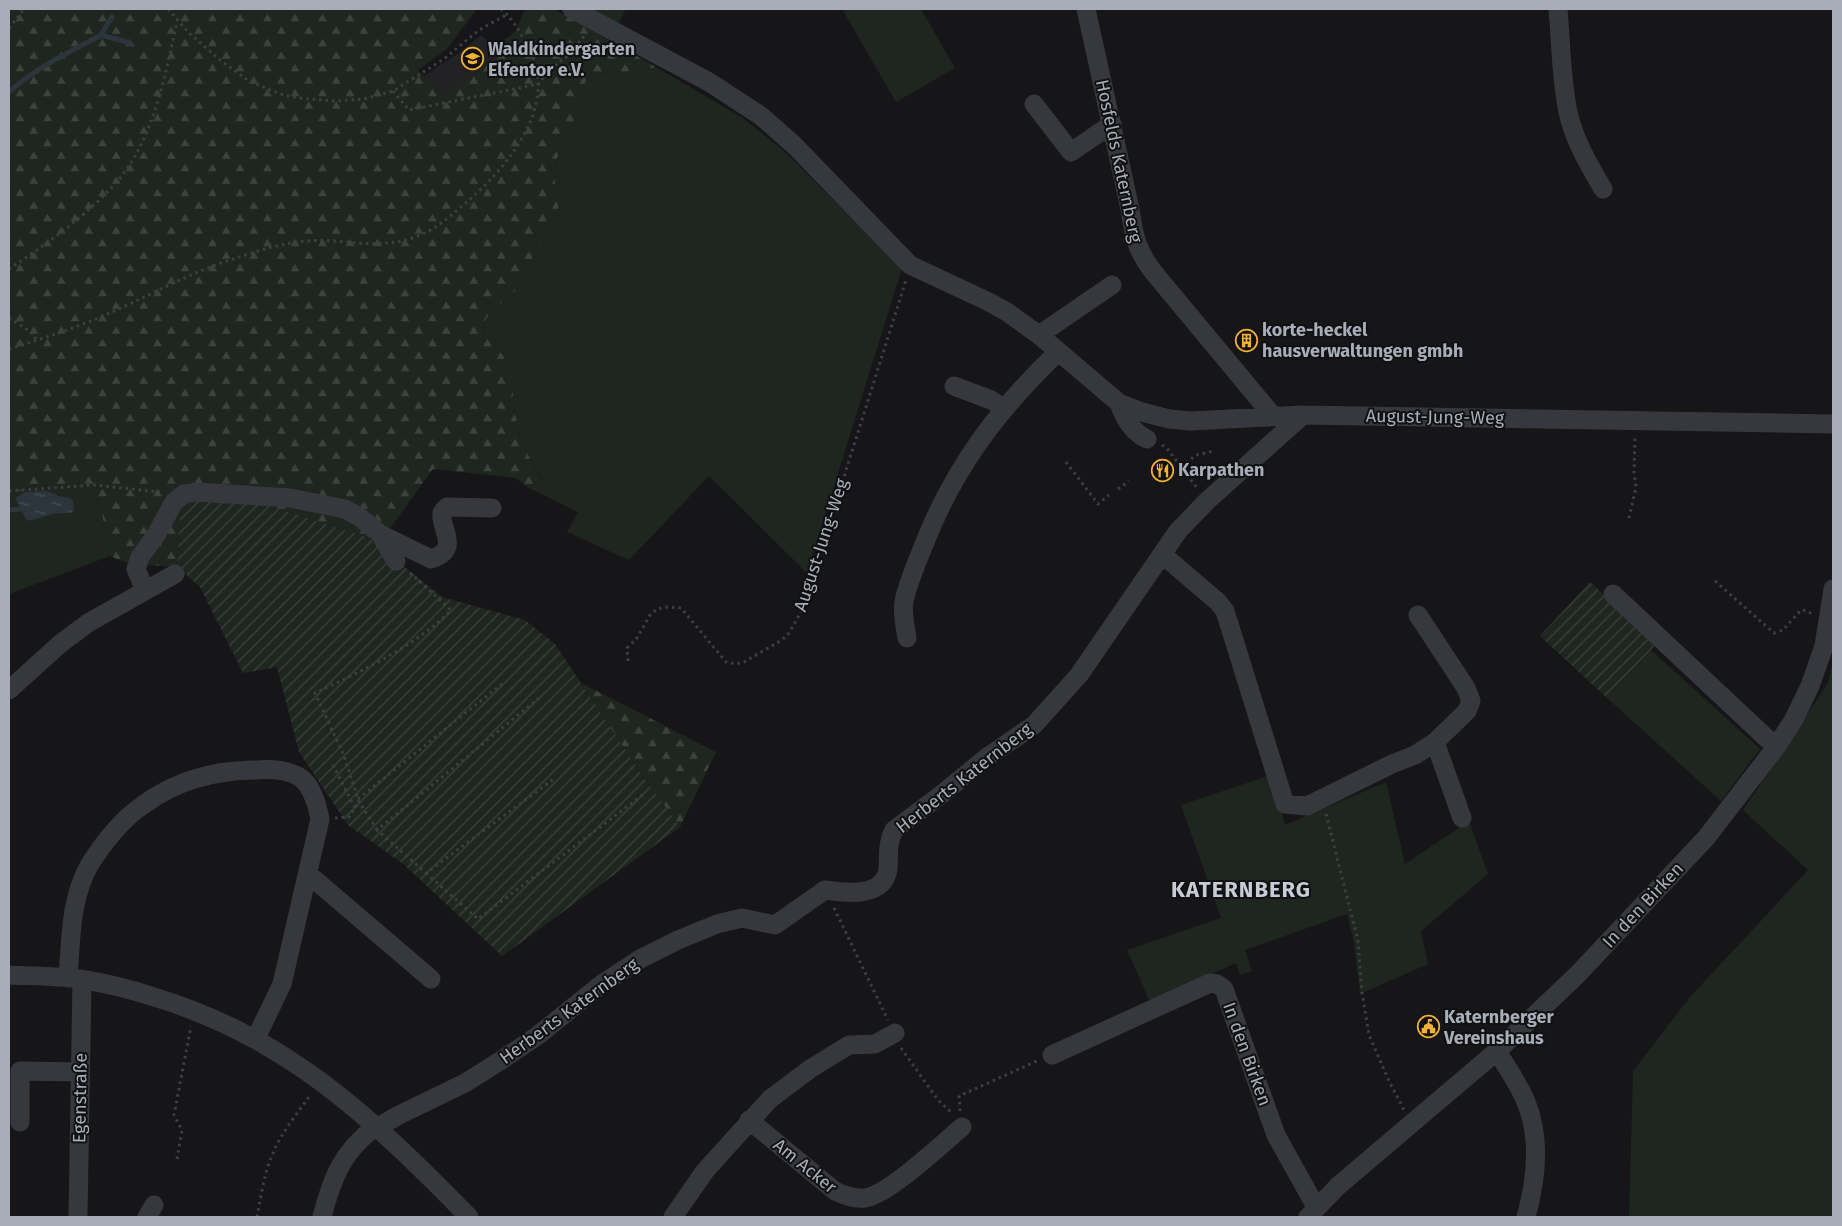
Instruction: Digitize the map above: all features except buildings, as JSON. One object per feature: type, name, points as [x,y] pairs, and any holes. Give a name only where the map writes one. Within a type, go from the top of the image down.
[{"type":"street","name":"August-Jung-Weg","points":[[572,9],[709,82],[761,116],[794,145],[910,265],[989,302],[1020,320],[1119,403],[1154,416],[1179,420],[1260,421],[1304,414],[1833,424]]},
{"type":"street","name":"Hosfelds Katernberg","points":[[1086,9],[1130,209],[1134,237],[1140,253],[1260,421]]},
{"type":"street","points":[[1558,9],[1568,113],[1577,140],[1602,189]]},
{"type":"street","points":[[1034,104],[1071,152],[1112,124]]},
{"type":"street","points":[[1039,335],[1112,285]]},
{"type":"street","points":[[907,638],[904,622],[904,600],[929,530],[946,493],[959,471],[1004,408],[1058,352]]},
{"type":"street","points":[[954,386],[991,400],[1004,408]]},
{"type":"street","points":[[1119,403],[1130,425],[1138,434],[1153,442]]},
{"type":"street","name":"Herberts Katernberg","points":[[322,1217],[329,1188],[338,1168],[360,1138],[397,1116],[465,1083],[500,1061],[537,1036],[602,984],[640,959],[678,940],[717,924],[742,918],[775,925],[825,890],[842,892],[864,891],[882,884],[888,870],[888,846],[894,830],[986,758],[1034,725],[1079,674],[1178,531],[1207,501],[1304,414]]},
{"type":"street","points":[[145,590],[138,576],[137,564],[174,502],[184,494],[196,492],[224,493],[290,498],[345,509],[361,518],[380,534],[431,559],[437,557],[445,549],[448,542],[442,515],[447,507],[492,508]]},
{"type":"street","points":[[380,534],[396,561]]},
{"type":"street","points":[[1163,555],[1226,611],[1285,804],[1307,806],[1415,754],[1435,742],[1466,711],[1471,701],[1466,688],[1418,615]]},
{"type":"street","points":[[9,690],[60,644],[88,623],[175,574]]},
{"type":"street","name":"In den Birken","points":[[1052,1054],[1210,983],[1217,984],[1224,989],[1276,1135],[1312,1212],[1338,1186],[1497,1052],[1577,975],[1706,838],[1776,747],[1793,721],[1810,686],[1824,646],[1833,589]]},
{"type":"street","points":[[1613,594],[1776,747]]},
{"type":"street","points":[[1435,742],[1462,818]]},
{"type":"street","name":"Egenstraße","points":[[78,1217],[80,1072],[73,917],[78,893],[89,866],[106,841],[124,821],[149,800],[164,791],[187,781],[216,773],[266,769],[298,776],[310,788],[317,804],[320,818],[282,984],[256,1038]]},
{"type":"street","points":[[308,874],[431,979]]},
{"type":"street","points":[[9,975],[75,979],[130,989],[194,1010],[256,1038],[320,1080],[416,1164],[469,1217]]},
{"type":"street","points":[[673,1217],[705,1171],[749,1120],[770,1099],[825,1059],[849,1045],[875,1044],[895,1033]]},
{"type":"street","points":[[1497,1052],[1527,1103],[1533,1125],[1535,1149],[1534,1176],[1526,1217]]},
{"type":"street","points":[[20,1122],[20,1071],[80,1072]]},
{"type":"street","name":"Am Acker","points":[[749,1120],[835,1191],[855,1198],[866,1198],[889,1188],[962,1127]]},
{"type":"path","points":[[9,28],[24,9]]},
{"type":"path","points":[[168,9],[189,34],[234,71],[266,89],[298,98],[336,102],[364,99],[393,91],[444,59],[479,30],[508,14]]},
{"type":"path","points":[[9,349],[112,312],[186,277],[266,248],[308,241],[396,243],[427,232],[440,225],[480,190],[511,157],[527,128],[535,106],[539,84],[536,61],[508,14],[501,9]]},
{"type":"path","points":[[9,269],[100,200],[120,177],[139,147],[155,110],[177,21]]},
{"type":"path","points":[[393,91],[409,110],[539,84],[548,71],[566,57],[583,36],[598,23]]},
{"type":"path","name":"August-Jung-Weg","points":[[628,661],[627,648],[637,638],[650,615],[657,609],[665,607],[681,608],[726,662],[735,664],[744,662],[782,640],[789,633],[802,610],[910,265]]},
{"type":"path","points":[[9,318],[34,334],[36,340]]},
{"type":"path","points":[[1153,442],[1166,447],[1207,501]]},
{"type":"path","points":[[1629,518],[1636,489],[1634,472],[1635,450]]},
{"type":"path","points":[[1181,467],[1196,455],[1214,451]]},
{"type":"path","points":[[1066,462],[1098,504],[1109,495]]},
{"type":"path","points":[[1118,489],[1129,481]]},
{"type":"path","points":[[9,491],[94,485],[184,494]]},
{"type":"path","points":[[396,561],[451,610],[441,620],[395,652],[315,693],[344,756],[358,800],[376,830],[478,919],[644,794]]},
{"type":"path","points":[[1715,581],[1774,633],[1783,630],[1801,610],[1807,610],[1828,623]]},
{"type":"path","points":[[320,818],[349,817],[358,800],[503,683]]},
{"type":"path","points":[[376,830],[539,698]]},
{"type":"path","points":[[333,765],[355,808]]},
{"type":"path","points":[[426,873],[555,778]]},
{"type":"path","points":[[1318,816],[1327,814],[1356,932],[1362,993],[1369,1036],[1389,1081],[1411,1123]]},
{"type":"path","points":[[825,890],[903,1051],[938,1100],[950,1110]]},
{"type":"path","points":[[177,1159],[182,1130],[174,1115],[194,1010]]},
{"type":"path","points":[[959,1096],[1052,1054]]},
{"type":"path","points":[[257,1217],[268,1164],[273,1151],[320,1080]]},
{"type":"shaded area","name":"Waldkindergarten Elfentor e.V.","points":[[481,35],[503,54],[474,75],[442,94],[424,76],[460,52]]},
{"type":"green space","points":[[9,9],[477,9],[447,49],[418,70],[442,94],[474,75],[503,54],[495,47],[515,32],[525,9],[554,9],[656,67],[626,74],[595,72],[587,76],[579,110],[557,158],[554,174],[559,213],[543,236],[527,275],[516,290],[491,312],[483,323],[486,338],[497,347],[511,368],[513,403],[520,439],[543,483],[527,487],[516,478],[433,469],[391,527],[369,538],[263,504],[181,500],[177,567],[129,564],[110,556],[102,514],[93,494],[50,484],[9,494]]},
{"type":"green space","points":[[588,9],[626,9],[618,24]]},
{"type":"green space","points":[[842,9],[921,9],[955,68],[896,102]]},
{"type":"green space","points":[[656,67],[743,118],[783,150],[902,268],[807,573],[709,476],[629,560],[567,532],[578,512],[527,487],[543,482],[520,439],[513,403],[513,381],[497,347],[486,338],[483,323],[491,312],[516,290],[527,275],[543,236],[559,213],[554,174],[557,158],[579,110],[587,76],[595,72],[626,74]]},
{"type":"green space","points":[[50,484],[93,494],[102,514],[110,556],[9,594],[9,494]],"holes":[[[26,492],[58,494],[64,498],[71,513],[53,514],[29,521],[26,518],[23,511]]]},
{"type":"green space","points":[[181,500],[263,504],[369,538],[442,597],[525,620],[555,644],[642,775],[680,827],[502,956],[402,863],[348,825],[299,752],[277,667],[243,673],[200,587],[177,567]]},
{"type":"green space","points":[[1590,582],[1657,643],[1607,698],[1540,636]]},
{"type":"green space","points":[[1651,650],[1760,749],[1721,801],[1607,698]]},
{"type":"green space","points":[[1833,662],[1833,1217],[1629,1217],[1633,1071],[1690,997],[1808,870],[1743,810],[1828,683]]},
{"type":"green space","points":[[581,683],[716,752],[680,827],[642,775]]},
{"type":"green space","points":[[1271,775],[1285,825],[1386,782],[1405,864],[1469,821],[1488,874],[1421,931],[1428,964],[1360,994],[1354,942],[1347,914],[1245,950],[1252,971],[1240,975],[1236,963],[1150,1002],[1127,950],[1221,918],[1181,805]]},
{"type":"water","points":[[46,491],[70,498],[73,502],[74,510],[71,513],[53,514],[29,521],[26,519],[15,498],[26,492]]},
{"type":"waterway","points":[[101,35],[112,17]]},
{"type":"waterway","points":[[9,92],[41,68],[101,35],[130,43]]},
{"type":"waterway","points":[[9,510],[22,509]]},
{"type":"place","name":"Waldkindergarten Elfentor e.V.","points":[[472,59]]},
{"type":"place","name":"korte-heckel hausverwaltungen gmbh","points":[[1246,340]]},
{"type":"place","name":"Karpathen","points":[[1162,470]]},
{"type":"place","name":"Katernberger Vereinshaus","points":[[1428,1027]]},
{"type":"district","name":"KATERNBERG","points":[[1241,889]]}]
